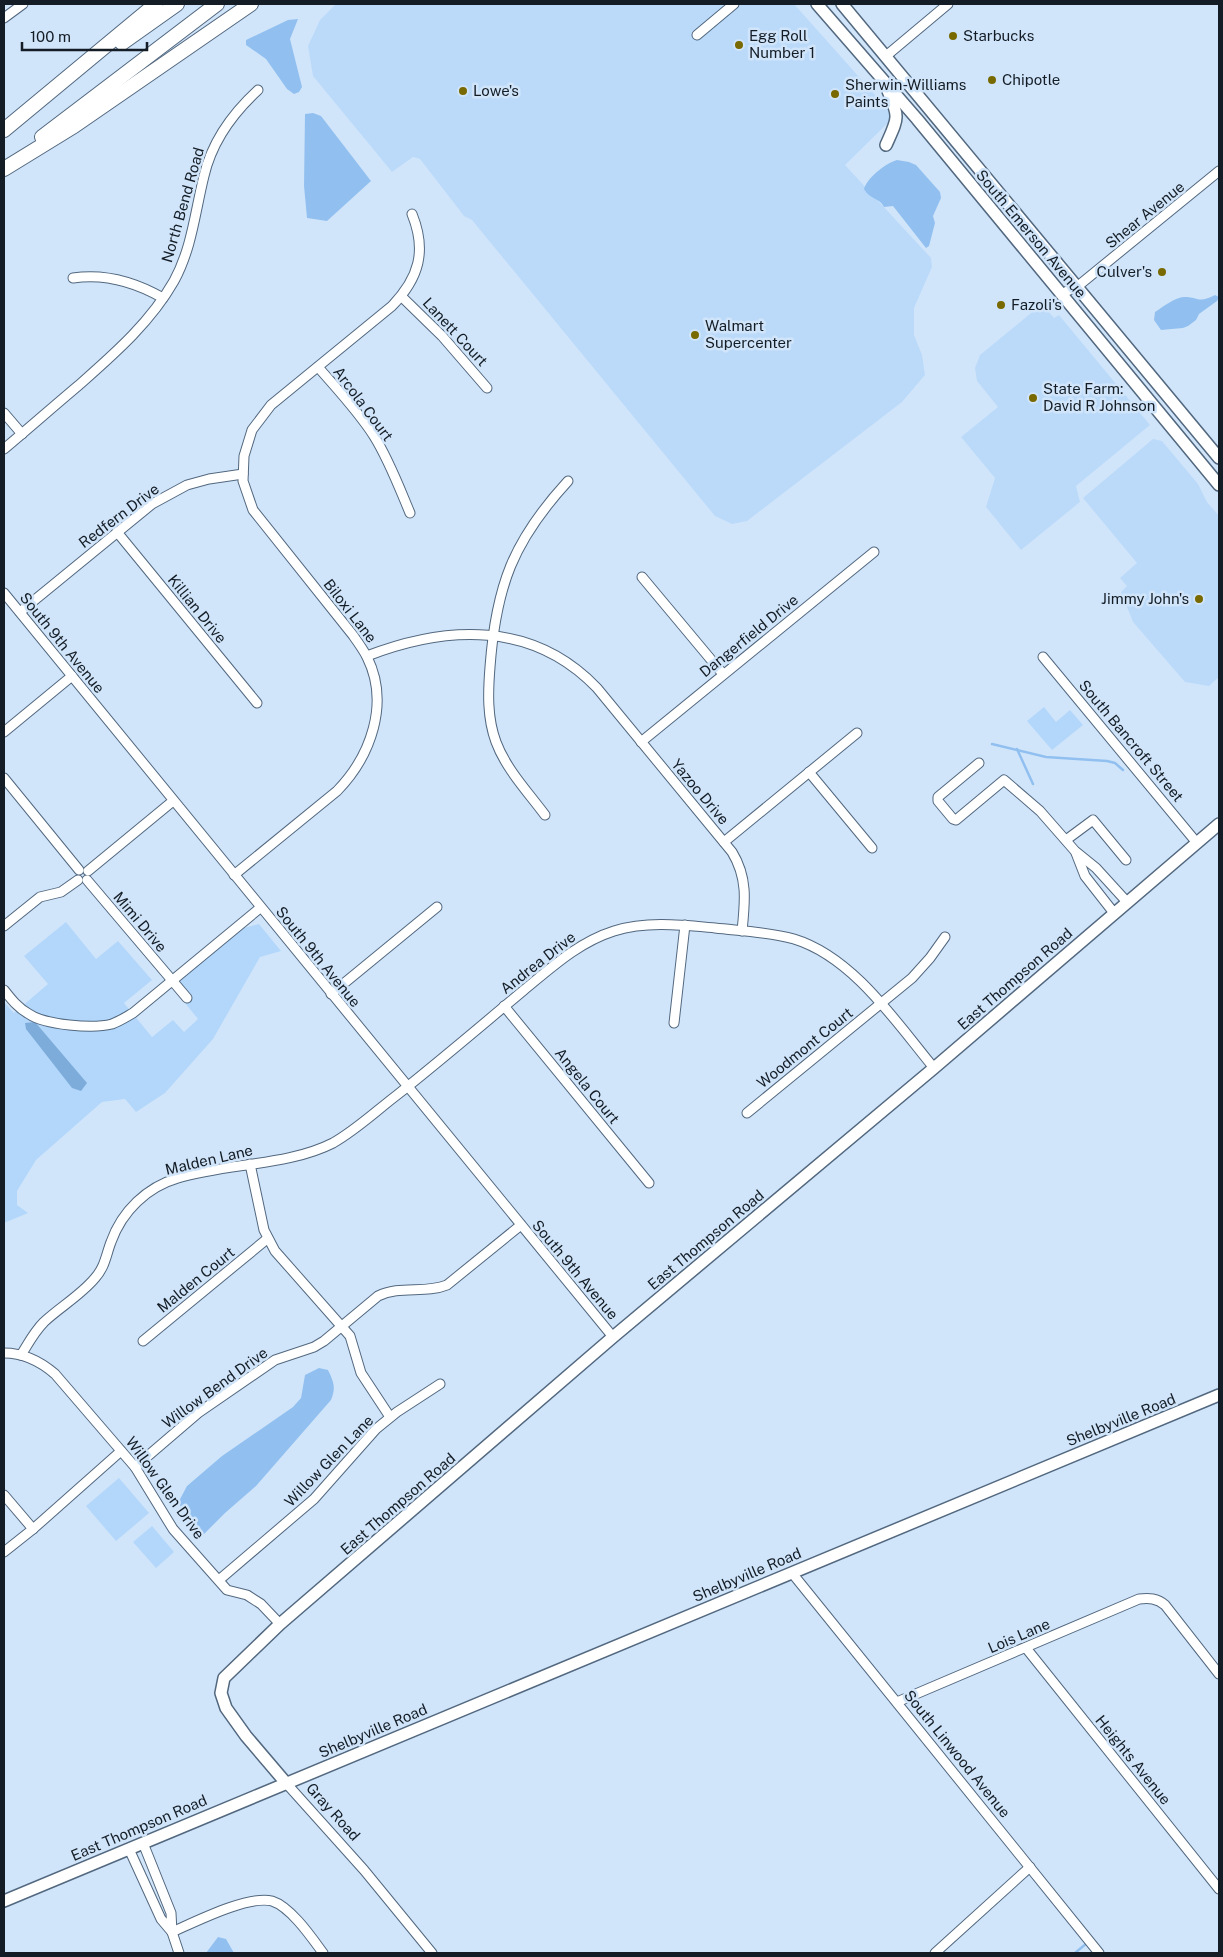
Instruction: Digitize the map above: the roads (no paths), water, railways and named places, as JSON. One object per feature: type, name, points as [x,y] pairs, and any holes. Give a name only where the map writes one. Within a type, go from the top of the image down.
[{"type":"highway","points":[[4,130],[156,4]]},
{"type":"highway","points":[[34,106],[177,4]]},
{"type":"highway","points":[[4,168],[217,4]]},
{"type":"highway","points":[[4,168],[74,126],[252,4]]},
{"type":"main road","name":"South Emerson Avenue","points":[[817,4],[1062,294],[1219,485]]},
{"type":"main road","name":"South Emerson Avenue","points":[[842,4],[1219,458]]},
{"type":"main road","points":[[883,80],[896,110],[894,127],[886,145]]},
{"type":"main road","name":"East Thompson Road","points":[[221,1687],[224,1678],[232,1668],[280,1624],[613,1337],[934,1068],[1219,824]]},
{"type":"main road","name":"Shelbyville Road","points":[[286,1783],[1219,1395]]},
{"type":"main road","name":"Gray Road","points":[[221,1687],[222,1701],[226,1708],[246,1736],[286,1783]]},
{"type":"main road","name":"East Thompson Road","points":[[4,1901],[286,1783]]},
{"type":"street","points":[[4,18],[23,4]]},
{"type":"street","points":[[697,35],[734,4]]},
{"type":"street","points":[[886,56],[948,4]]},
{"type":"street","name":"North Bend Road","points":[[4,449],[112,356],[145,322],[162,298],[180,268],[190,243],[204,175],[214,146],[232,116],[258,90]]},
{"type":"street","name":"Shear Avenue","points":[[1062,294],[1078,286],[1219,171]]},
{"type":"street","points":[[243,474],[244,456],[248,441],[263,414],[271,405],[402,297],[412,281],[420,255],[419,232],[412,214]]},
{"type":"street","points":[[73,278],[89,276],[112,278],[138,286],[162,298]]},
{"type":"street","name":"Lanett Court","points":[[402,297],[442,336],[487,388]]},
{"type":"street","name":"Arcola Court","points":[[318,367],[355,410],[374,436],[410,513]]},
{"type":"street","points":[[4,413],[22,434]]},
{"type":"street","name":"Redfern Drive","points":[[20,612],[152,504],[187,485],[209,479],[243,474]]},
{"type":"street","name":"Biloxi Lane","points":[[234,875],[337,791],[357,767],[368,747],[376,717],[376,686],[367,656],[352,634],[259,519],[246,494],[243,474]]},
{"type":"street","points":[[545,815],[506,762],[498,748],[491,726],[489,687],[492,636],[499,601],[512,560],[544,507],[568,481]]},
{"type":"street","name":"Killian Drive","points":[[117,532],[257,704]]},
{"type":"street","name":"Dangerfield Drive","points":[[642,742],[874,552]]},
{"type":"street","points":[[642,576],[724,674]]},
{"type":"street","name":"South 9th Avenue","points":[[4,593],[613,1337]]},
{"type":"street","name":"Yazoo Drive","points":[[367,656],[404,643],[442,636],[473,634],[511,638],[534,644],[565,660],[586,676],[597,688],[736,859],[744,881],[746,901],[742,931]]},
{"type":"street","name":"South Bancroft Street","points":[[1043,657],[1197,843]]},
{"type":"street","points":[[4,732],[72,676]]},
{"type":"street","points":[[724,842],[857,733]]},
{"type":"street","points":[[979,763],[938,797],[938,801],[953,819],[956,820],[1004,780],[1040,811],[1075,851],[1096,868],[1127,902]]},
{"type":"street","points":[[809,772],[872,848]]},
{"type":"street","name":"Mimi Drive","points":[[4,778],[83,876],[187,998]]},
{"type":"street","points":[[4,926],[40,897],[61,892],[83,876],[174,801]]},
{"type":"street","points":[[1066,840],[1093,820],[1126,860]]},
{"type":"street","points":[[1075,851],[1085,876],[1114,913]]},
{"type":"street","points":[[331,994],[437,907]]},
{"type":"street","points":[[4,990],[18,1007],[31,1016],[49,1022],[106,1025],[121,1020],[133,1013],[260,908]]},
{"type":"street","name":"Andrea Drive","points":[[407,1087],[564,958],[600,936],[646,925],[742,931]]},
{"type":"street","points":[[674,1024],[685,926]]},
{"type":"street","points":[[742,931],[778,935],[804,942],[844,966],[861,981],[934,1068]]},
{"type":"street","name":"Woodmont Court","points":[[747,1113],[912,978],[945,937]]},
{"type":"street","name":"Angela Court","points":[[504,1006],[649,1183]]},
{"type":"street","name":"Malden Lane","points":[[22,1355],[34,1334],[45,1321],[97,1276],[106,1261],[117,1226],[136,1202],[162,1184],[180,1177],[304,1154],[324,1148],[347,1133],[407,1087]]},
{"type":"street","points":[[250,1164],[267,1239],[275,1251],[342,1327]]},
{"type":"street","name":"Willow Bend Drive","points":[[135,1466],[198,1413],[275,1360],[314,1347],[331,1337],[378,1296],[386,1292],[401,1289],[433,1289],[447,1285],[521,1225]]},
{"type":"street","name":"Malden Court","points":[[143,1341],[267,1239]]},
{"type":"street","name":"Willow Glen Lane","points":[[342,1327],[352,1340],[361,1373],[390,1417]]},
{"type":"street","name":"Willow Glen Drive","points":[[4,1353],[22,1355],[42,1364],[54,1374],[135,1466],[174,1529],[227,1590],[247,1595],[261,1604],[280,1624]]},
{"type":"street","name":"Willow Glen Lane","points":[[219,1580],[314,1499],[370,1434],[390,1417],[440,1384]]},
{"type":"street","points":[[4,1552],[122,1451]]},
{"type":"street","points":[[4,1495],[33,1529]]},
{"type":"street","name":"South Linwood Avenue","points":[[792,1573],[1100,1953]]},
{"type":"street","name":"Lois Lane","points":[[897,1702],[1139,1600],[1152,1598],[1165,1605],[1219,1674]]},
{"type":"street","name":"Heights Avenue","points":[[1026,1648],[1219,1889]]},
{"type":"street","name":"Gray Road","points":[[286,1783],[364,1870],[432,1953]]},
{"type":"street","points":[[143,1843],[171,1914],[172,1932],[179,1953]]},
{"type":"street","points":[[129,1849],[161,1919],[172,1932]]},
{"type":"street","points":[[934,1953],[1030,1867]]},
{"type":"street","points":[[172,1932],[246,1903],[272,1901],[296,1918],[323,1953]]},
{"type":"waterway","points":[[992,744],[1046,757],[1107,761],[1115,763],[1123,770]]},
{"type":"waterway","points":[[1017,749],[1033,784]]},
{"type":"waterway","points":[[1075,1953],[1087,1943]]},
{"type":"place","name":"Starbucks","points":[[953,36]]},
{"type":"place","name":"Egg Roll Number 1","points":[[739,45]]},
{"type":"place","name":"Chipotle","points":[[992,80]]},
{"type":"place","name":"Lowe's","points":[[463,91]]},
{"type":"place","name":"Sherwin-Williams Paints","points":[[835,94]]},
{"type":"place","name":"Culver's","points":[[1162,272]]},
{"type":"place","name":"Fazoli's","points":[[1001,305]]},
{"type":"place","name":"Walmart Supercenter","points":[[695,335]]},
{"type":"place","name":"State Farm: David R Johnson","points":[[1033,398]]},
{"type":"place","name":"Jimmy John's","points":[[1199,599]]}]
